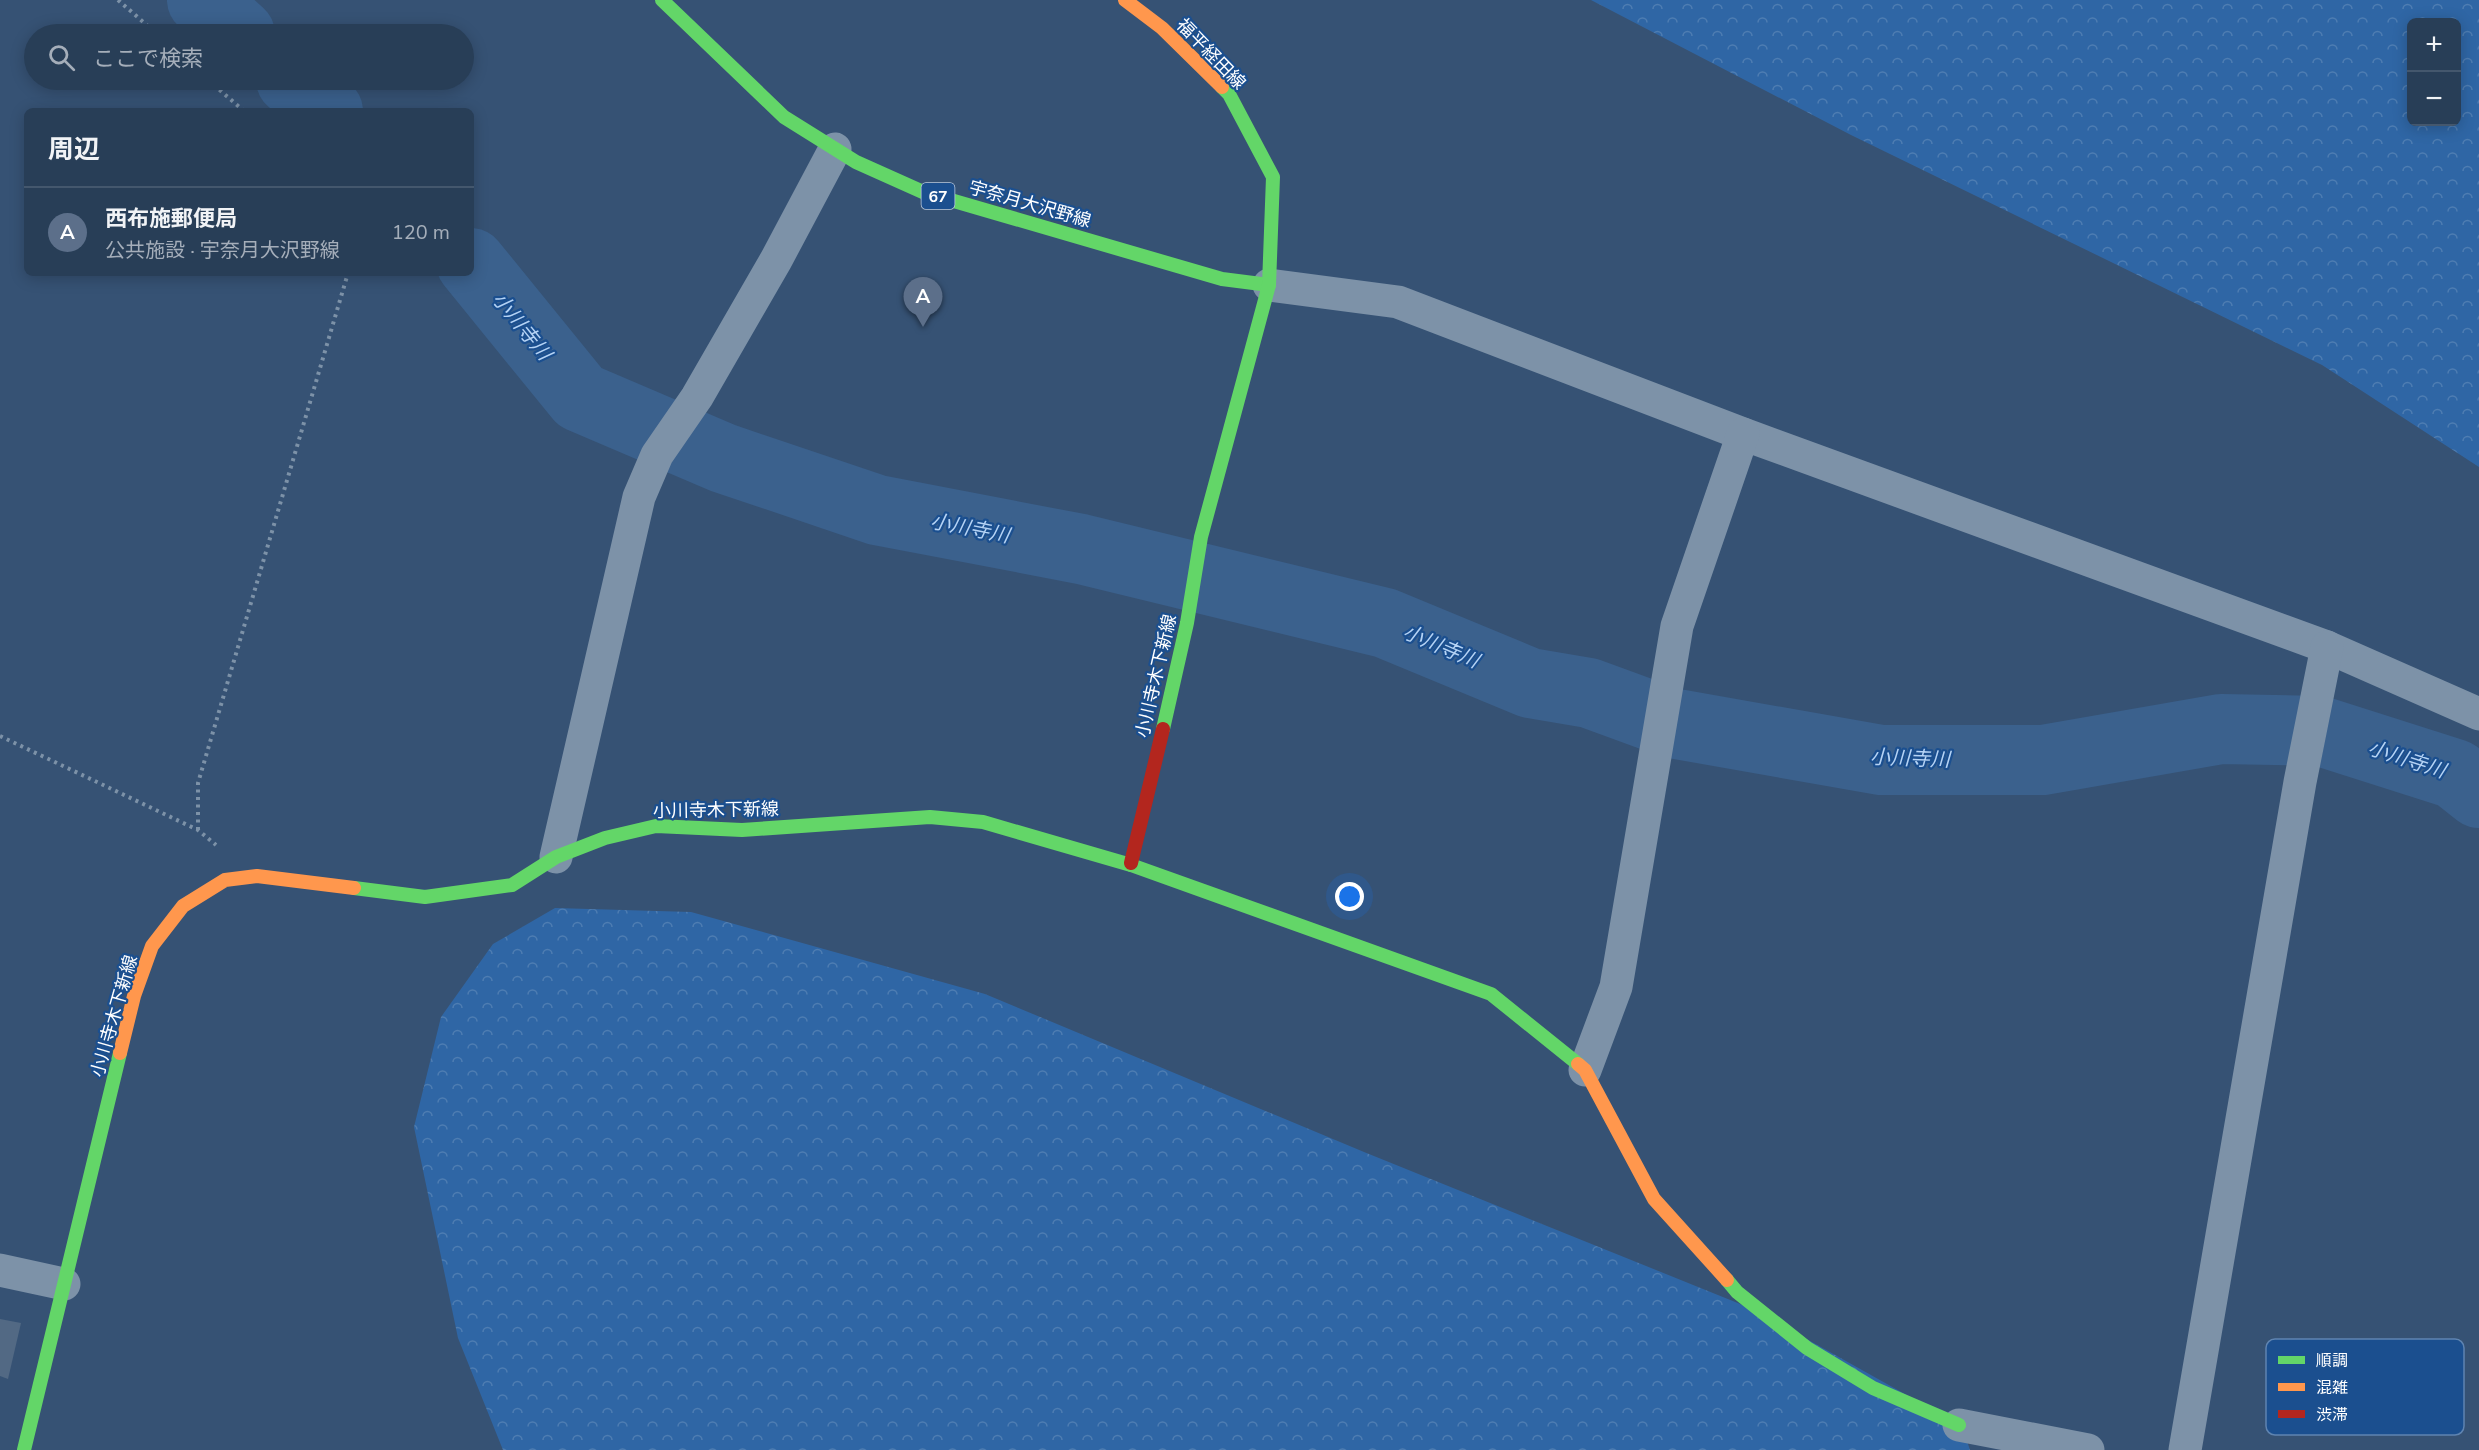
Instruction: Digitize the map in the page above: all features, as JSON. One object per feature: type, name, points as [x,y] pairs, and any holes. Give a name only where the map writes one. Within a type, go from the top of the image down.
[{"type":"main road","name":"宇奈月大沢野線","points":[[662,0],[784,117],[856,162],[923,192],[1222,279],[1269,285]]},
{"type":"main road","name":"福平経田線","points":[[1125,0],[1162,28],[1229,94],[1272,177],[1269,285]]},
{"type":"main road","name":"小川寺木下新線","points":[[24,1450],[134,996],[152,946],[183,906],[225,880],[257,876],[425,897],[512,885],[556,857],[605,838],[656,826],[742,830],[930,817],[983,822],[1131,865],[1187,623],[1201,537],[1269,285]]},
{"type":"main road","points":[[1131,865],[1491,994],[1585,1070],[1654,1199],[1737,1292],[1807,1348],[1873,1388],[1959,1425]]},
{"type":"street","points":[[556,857],[639,497],[657,454],[697,398],[776,260],[835,149]]},
{"type":"street","points":[[1269,285],[1398,302],[1743,434],[2327,647],[2479,714]]},
{"type":"street","points":[[1585,1070],[1616,987],[1677,626],[1743,434]]},
{"type":"street","points":[[2185,1450],[2300,782],[2327,647]]},
{"type":"street","points":[[0,1270],[64,1284]]},
{"type":"street","points":[[1959,1425],[2088,1450]]},
{"type":"path","points":[[118,0],[146,24]]},
{"type":"path","points":[[220,90],[241,108]]},
{"type":"path","points":[[198,830],[198,783],[347,276]]},
{"type":"path","points":[[0,736],[198,830],[257,876]]},
{"type":"green space","points":[[1591,0],[2479,0],[2479,467],[2322,365],[1851,135]]},
{"type":"green space","points":[[555,908],[691,912],[985,994],[1364,1152],[1755,1310],[1962,1426],[1970,1450],[503,1450],[458,1338],[414,1127],[441,1017],[493,944]]},
{"type":"building","points":[[0,1319],[21,1323],[8,1379],[0,1376]]},
{"type":"waterway","name":"小川寺川","points":[[202,0],[229,24]]},
{"type":"waterway","name":"小川寺川","points":[[303,90],[324,108]]},
{"type":"waterway","name":"小川寺川","points":[[474,267],[580,397],[723,458],[877,510],[1081,549],[1385,623],[1530,683],[1589,693],[1671,723],[1881,760],[2043,760],[2221,729],[2320,731],[2455,774],[2479,793]]},
{"type":"traffic: fast","points":[[662,0],[784,117],[856,162],[923,192],[1222,279],[1269,285]]},
{"type":"traffic: fast","points":[[1163,729],[1187,623],[1201,537],[1269,285],[1273,177],[1229,94],[1222,87]]},
{"type":"traffic: fast","points":[[354,888],[425,897],[512,885],[556,857],[605,838],[656,826],[742,830],[930,817],[983,822],[1131,865],[1131,863]]},
{"type":"traffic: fast","points":[[1131,865],[1491,994],[1578,1064]]},
{"type":"traffic: fast","points":[[24,1450],[120,1053]]},
{"type":"traffic: fast","points":[[1727,1280],[1737,1292],[1807,1348],[1873,1388],[1959,1425]]},
{"type":"traffic: slow","points":[[1125,0],[1162,28],[1222,87]]},
{"type":"traffic: slow","points":[[120,1053],[134,996],[152,946],[183,906],[225,880],[257,876],[354,888]]},
{"type":"traffic: slow","points":[[1578,1064],[1585,1070],[1654,1199],[1727,1280]]},
{"type":"traffic: jam","points":[[1131,863],[1163,729]]},
{"type":"place","name":"西布施郵便局","points":[[923,327]]}]
